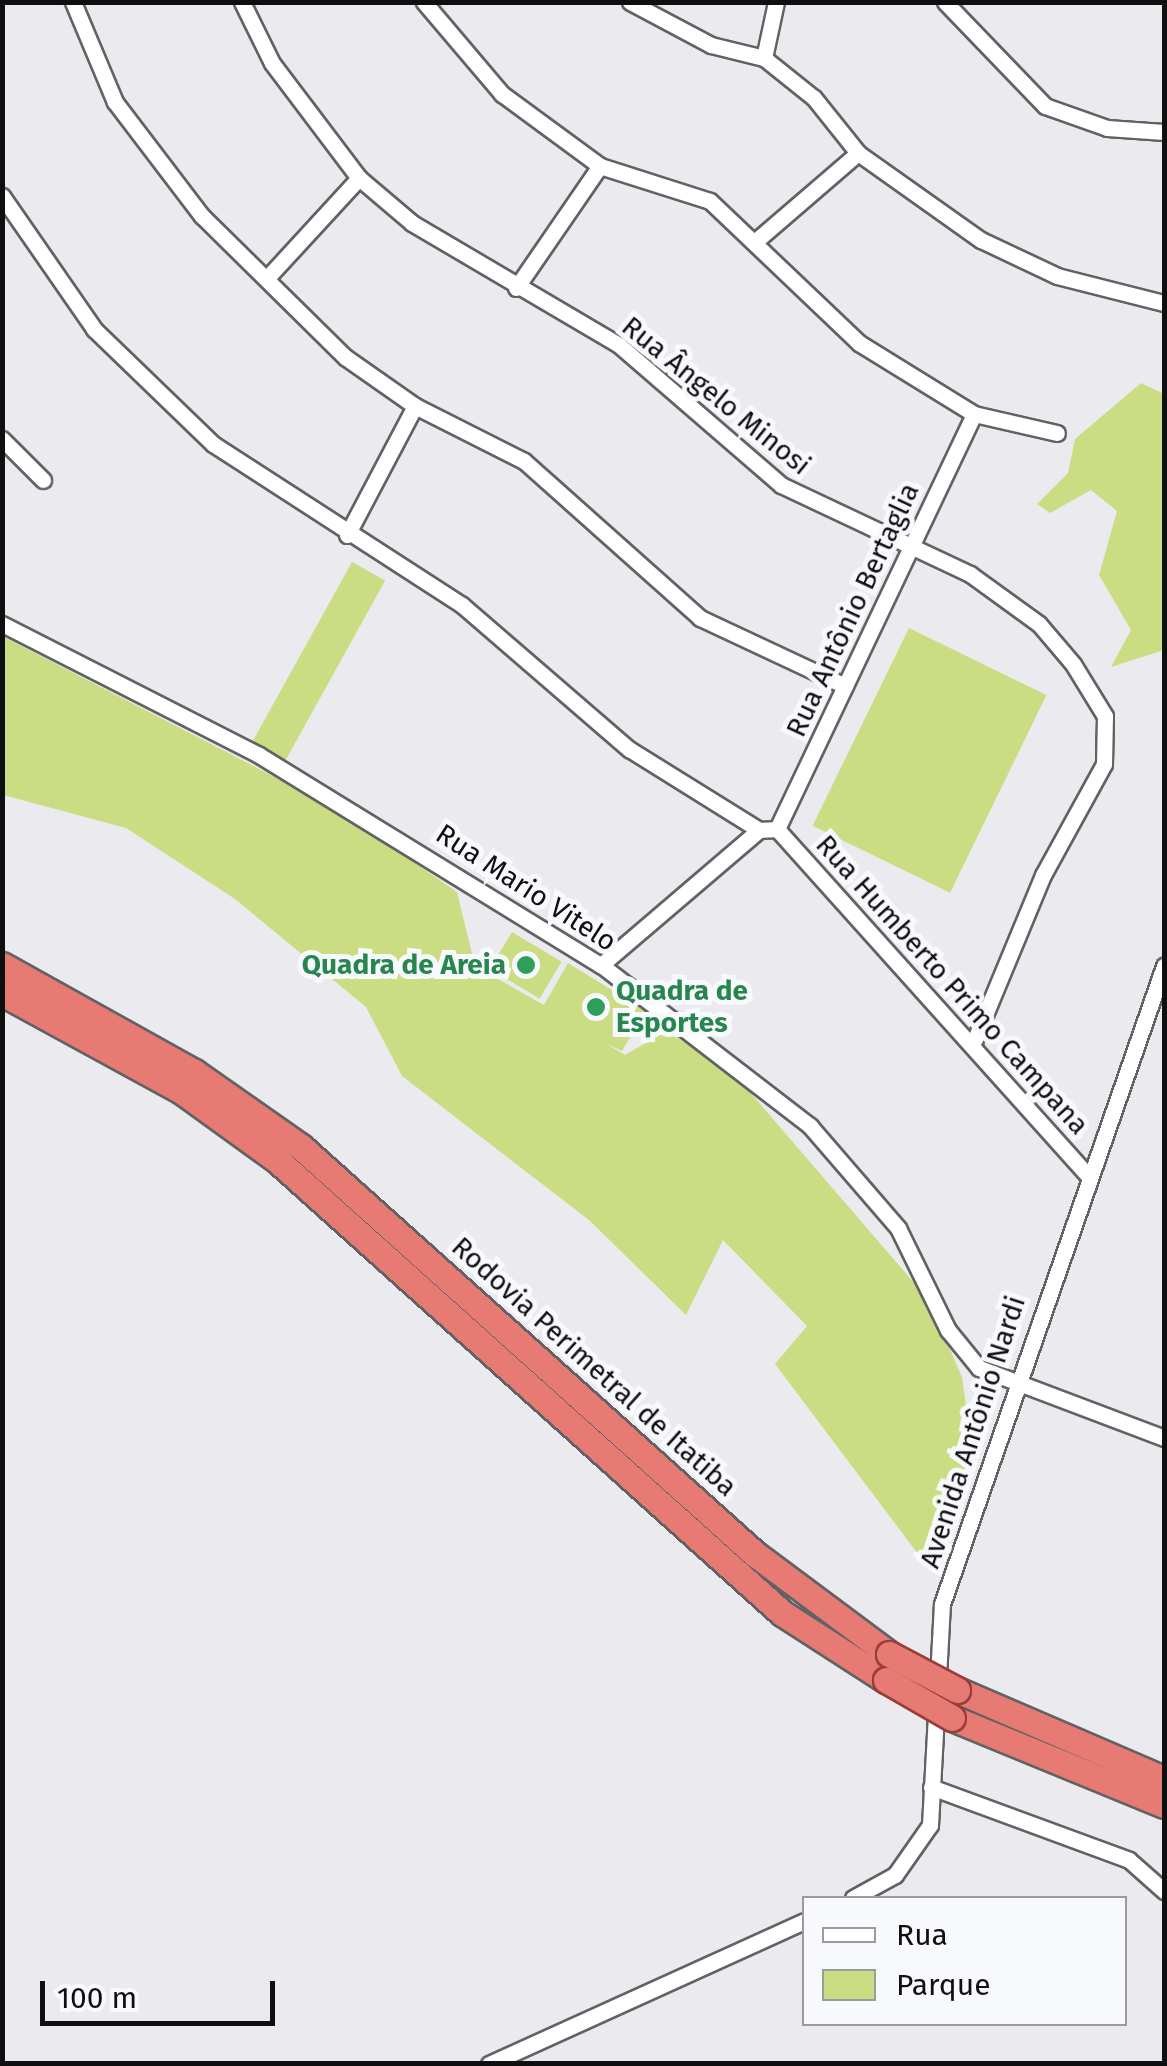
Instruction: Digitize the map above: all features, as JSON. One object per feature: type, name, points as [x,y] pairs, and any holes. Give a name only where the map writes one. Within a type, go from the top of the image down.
[{"type":"highway","name":"Rodovia Perimetral de Itatiba","points":[[2,964],[194,1072],[302,1147],[755,1554],[889,1654],[957,1690],[1164,1780]]},
{"type":"highway","name":"Rodovia Perimetral de Itatiba","points":[[2,993],[180,1090],[277,1160],[782,1613],[952,1718],[1164,1806]]},
{"type":"street","points":[[73,2],[115,102],[202,216],[345,357],[414,406],[524,462],[700,618],[844,686]]},
{"type":"street","name":"Rua Ângelo Minosi","points":[[242,2],[272,62],[358,178],[516,288],[619,345],[781,485],[910,550],[970,574],[1040,624],[1099,701],[1109,741],[975,1039]]},
{"type":"street","points":[[424,2],[502,94],[600,166],[710,201],[758,240],[859,343],[974,414],[1057,433]]},
{"type":"street","points":[[630,2],[711,44],[764,58],[814,98],[858,153],[981,240],[1057,276],[1164,303]]},
{"type":"street","points":[[764,58],[776,2]]},
{"type":"street","points":[[945,2],[1045,106],[1107,128],[1164,132]]},
{"type":"street","points":[[758,240],[858,153]]},
{"type":"street","points":[[516,288],[600,166]]},
{"type":"street","points":[[268,278],[358,178]]},
{"type":"street","points":[[2,196],[94,329],[213,444],[347,536],[462,604],[629,749],[759,830],[601,965]]},
{"type":"street","points":[[347,536],[414,406]]},
{"type":"street","name":"Rua Antônio Bertaglia","points":[[777,829],[974,414]]},
{"type":"street","points":[[2,439],[43,480]]},
{"type":"street","name":"Rua Mario Vitelo","points":[[2,624],[260,755],[601,965],[810,1126],[898,1228],[960,1350],[1014,1383],[1164,1438]]},
{"type":"street","name":"Rua Humberto Primo Campana","points":[[759,830],[777,829],[975,1039],[1086,1173]]},
{"type":"street","name":"Avenida Antônio Nardi","points":[[856,1896],[919,1848],[931,1787],[942,1604],[1086,1173],[1164,966]]},
{"type":"street","points":[[931,1787],[1129,1860],[1164,1891]]},
{"type":"street","points":[[490,2064],[802,1921]]},
{"type":"green space","points":[[1141,383],[1164,394],[1164,650],[1111,667],[1131,630],[1099,575],[1117,511],[1091,490],[1050,513],[1037,504],[1068,473],[1075,439]]},
{"type":"green space","points":[[352,562],[385,580],[286,760],[253,741]]},
{"type":"green space","points":[[909,628],[1047,695],[950,893],[813,826]]},
{"type":"green space","points":[[2,636],[333,807],[457,892],[475,966],[544,1005],[568,963],[646,1011],[622,1051],[607,1044],[625,1055],[667,1031],[736,1076],[928,1299],[962,1377],[970,1435],[963,1492],[924,1562],[775,1364],[807,1326],[723,1240],[686,1315],[589,1220],[402,1076],[366,1007],[235,899],[126,828],[3,795]]},
{"type":"green space","name":"Quadra de Areia","points":[[512,932],[562,962],[540,999],[490,969]]},
{"type":"place","name":"Quadra de Areia","points":[[526,965]]},
{"type":"place","name":"Quadra de Esportes","points":[[596,1007]]}]
